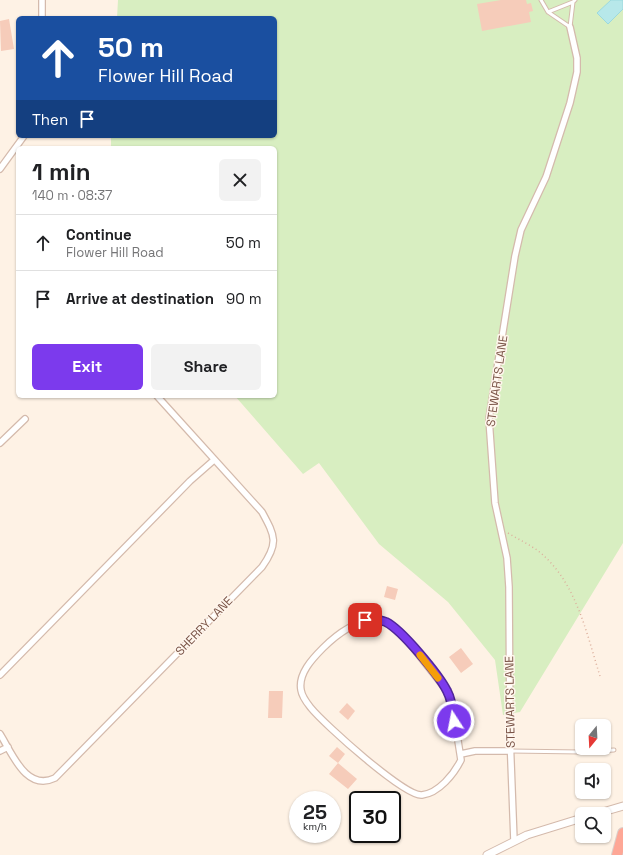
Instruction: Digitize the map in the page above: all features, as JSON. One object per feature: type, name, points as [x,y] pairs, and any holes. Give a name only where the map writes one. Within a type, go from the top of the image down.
[{"type":"highway","points":[[617,855],[623,833]]},
{"type":"street","points":[[42,0],[42,16]]},
{"type":"street","name":"STEWARTS LANE","points":[[514,841],[511,750],[509,587],[507,558],[495,503],[490,419],[515,256],[521,230],[546,177],[570,103],[577,72],[577,58],[570,27]]},
{"type":"street","points":[[0,169],[16,147]]},
{"type":"street","name":"SHERRY LANE","points":[[8,747],[23,771],[30,778],[39,782],[48,781],[55,778],[262,567],[271,554],[274,540],[272,531],[262,512],[159,398]]},
{"type":"street","points":[[0,443],[24,419]]},
{"type":"street","points":[[0,675],[190,481],[214,460]]},
{"type":"street","points":[[374,619],[386,622],[395,628],[411,645],[448,692],[453,709],[456,733],[461,754],[457,767],[447,780],[432,792],[421,796],[408,792],[362,756],[312,709],[301,692],[302,678],[307,666],[318,653],[343,630],[354,624],[374,619]]},
{"type":"street","points":[[0,734],[8,747],[0,751]]},
{"type":"street","points":[[461,754],[475,751],[511,750]]},
{"type":"street","points":[[611,810],[623,806]]},
{"type":"street","points":[[487,855],[514,841],[575,820]]},
{"type":"lane","points":[[541,0],[548,12],[570,27],[574,1]]},
{"type":"lane","points":[[548,12],[574,1]]},
{"type":"lane","points":[[511,750],[580,752],[614,750]]},
{"type":"path","points":[[501,529],[538,551],[562,578],[575,598],[600,676]]},
{"type":"green space","points":[[118,0],[623,0],[623,543],[520,712],[503,715],[495,660],[448,602],[379,544],[319,463],[303,474],[237,398],[277,398],[277,146],[111,146],[111,138],[277,138],[277,16],[117,16]]},
{"type":"water","points":[[611,0],[623,0],[623,9],[608,24],[597,13]]},
{"type":"building","points":[[501,0],[526,0],[527,4],[531,3],[533,11],[529,12],[531,22],[482,31],[477,4]]},
{"type":"building","points":[[9,19],[14,49],[1,51],[0,21]]},
{"type":"building","points":[[387,586],[398,589],[395,600],[384,597]]},
{"type":"building","points":[[461,648],[473,664],[461,673],[449,657]]},
{"type":"building","points":[[269,691],[283,691],[282,718],[268,718]]},
{"type":"building","points":[[347,703],[355,711],[348,720],[339,712]]},
{"type":"building","points":[[337,747],[345,754],[338,763],[329,756]]},
{"type":"building","points":[[338,763],[357,779],[348,789],[329,774]]},
{"type":"slow traffic","points":[[420,655],[438,678]]},
{"type":"route","points":[[365,620],[374,619],[386,622],[395,628],[411,645],[448,692],[453,709],[454,721]]}]
